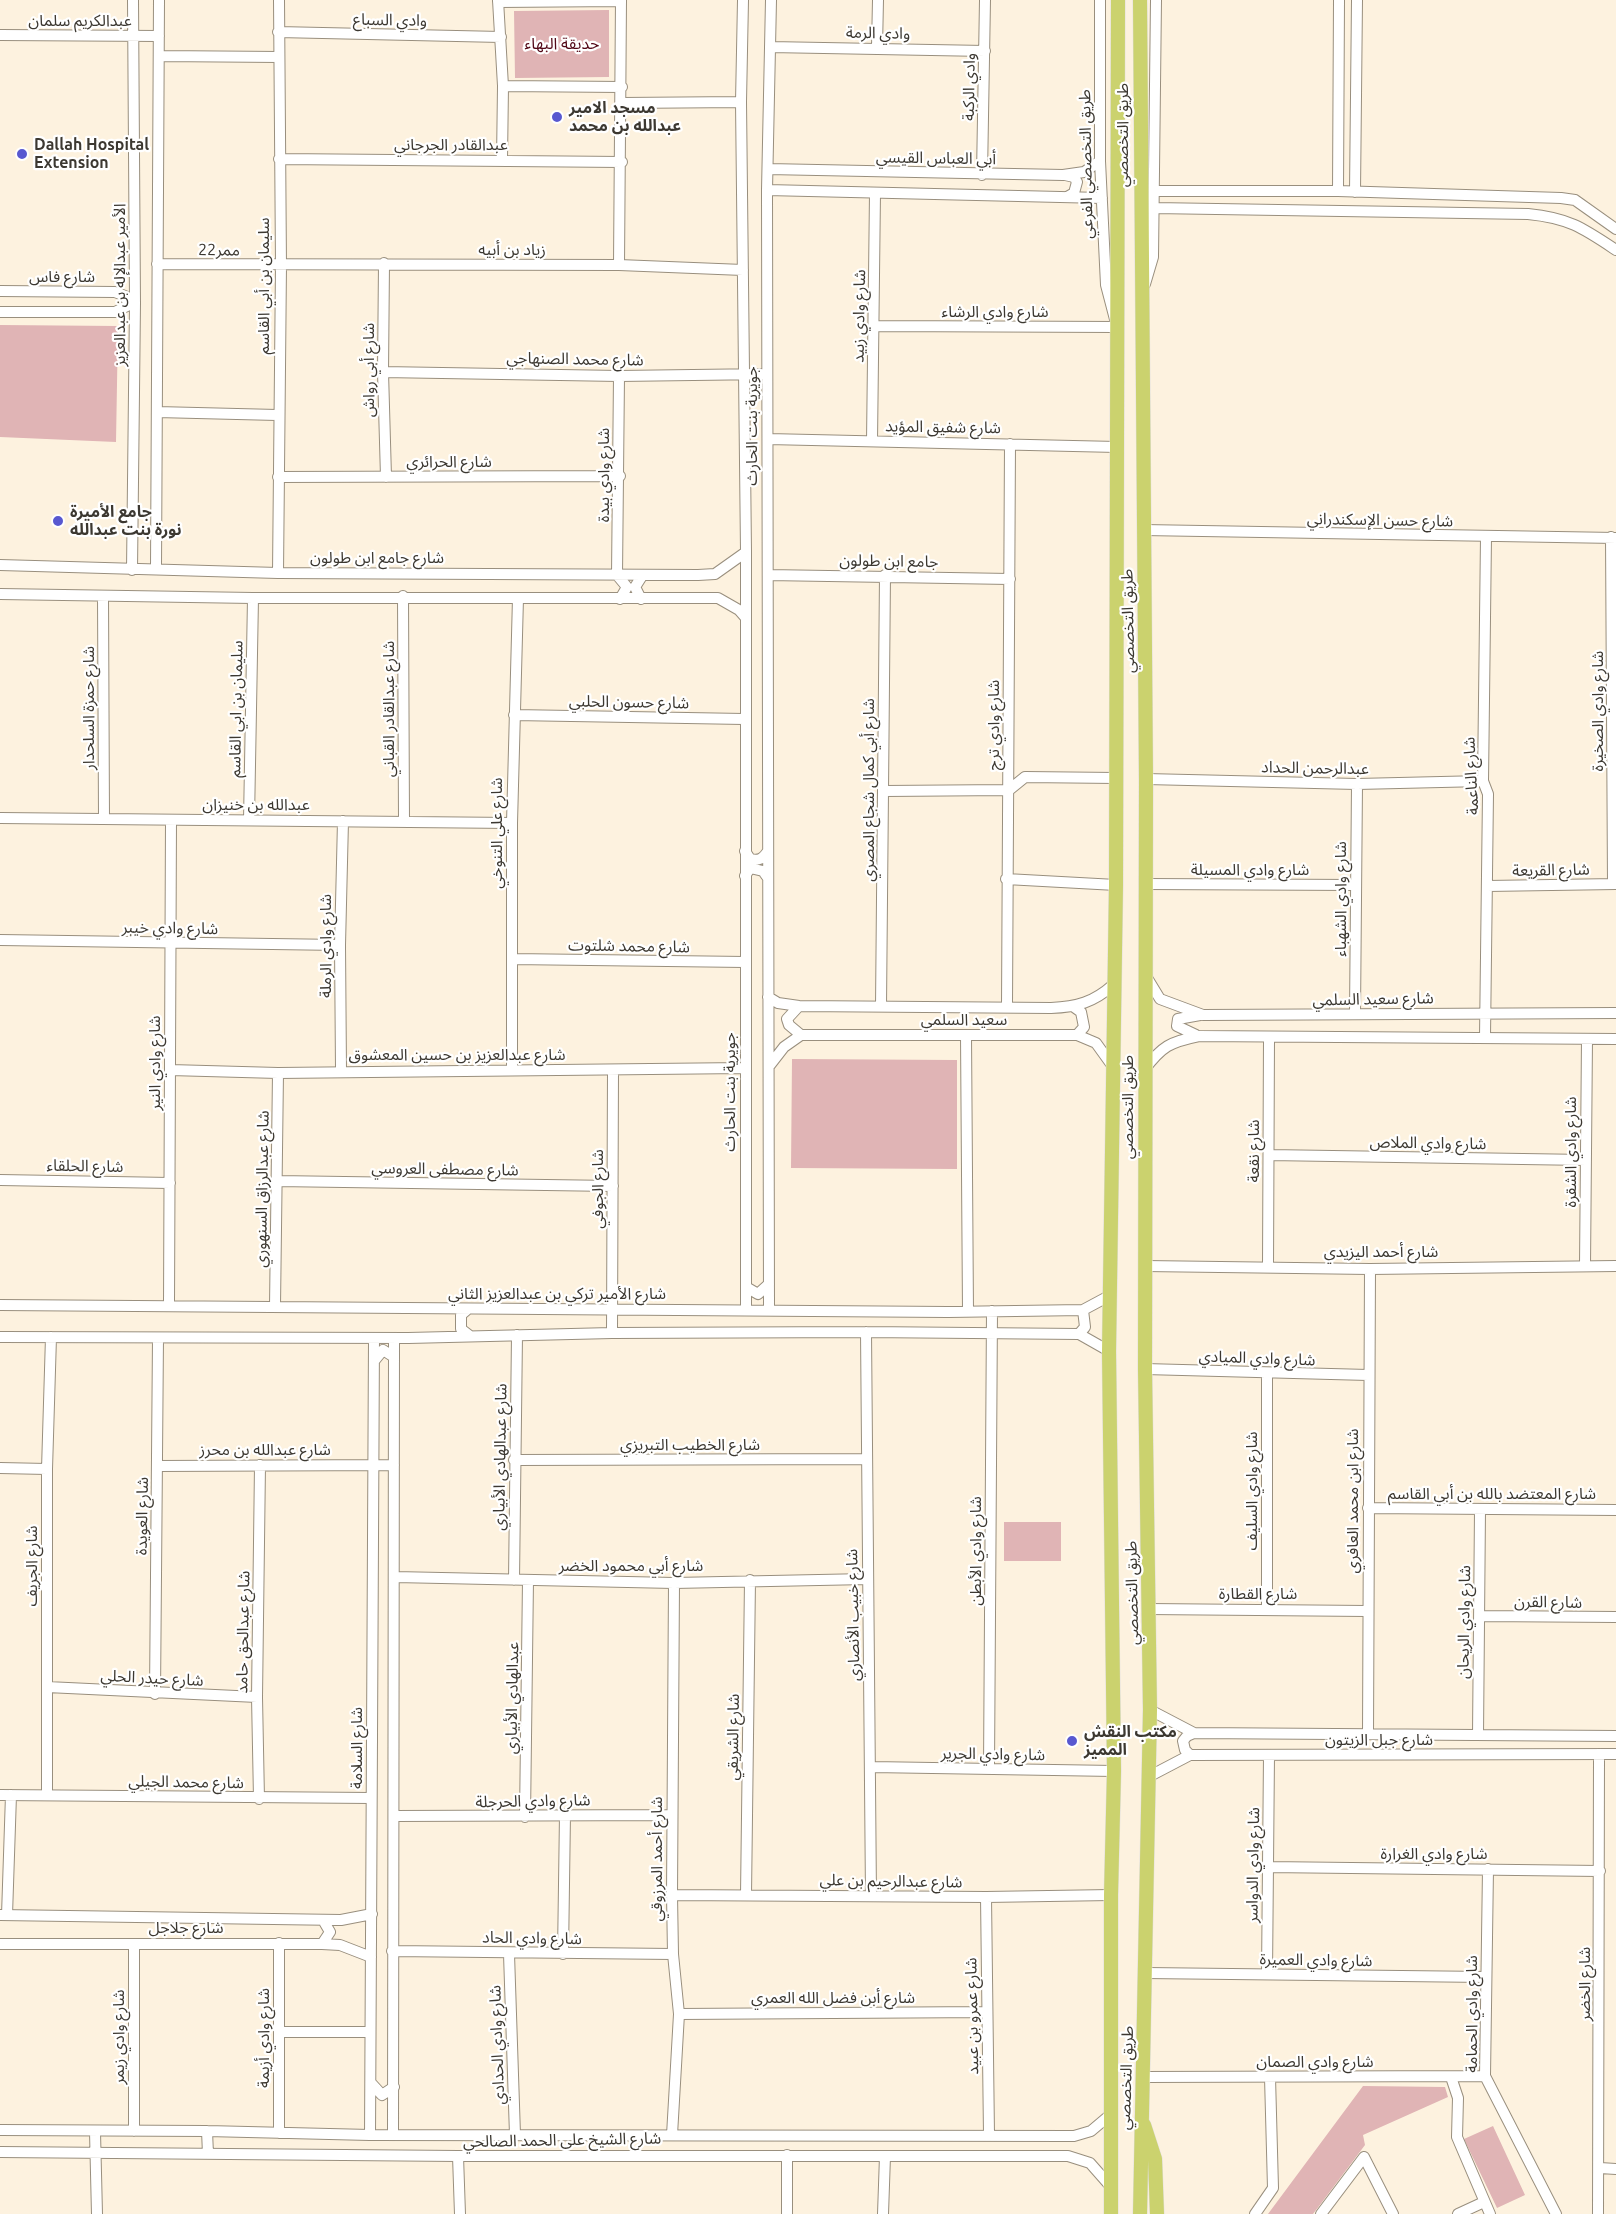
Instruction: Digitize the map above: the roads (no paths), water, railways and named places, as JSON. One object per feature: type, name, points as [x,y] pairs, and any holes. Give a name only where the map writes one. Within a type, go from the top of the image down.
[{"type":"main road","name":"طريق التخصصي","points":[[1111,2214],[1111,1895],[1114,1771],[1109,1351],[1116,885],[1118,0]]},
{"type":"main road","name":"طريق التخصصي","points":[[1140,0],[1146,779],[1144,1370],[1150,1710],[1140,2214]]},
{"type":"main road","points":[[1141,2115],[1155,2159],[1157,2214]]},
{"type":"street","name":"الأمير عبدالإله بن عبدالعزيز","points":[[132,570],[135,291],[133,0]]},
{"type":"street","points":[[156,569],[159,0]]},
{"type":"street","name":"سليمان بن أبي القاسم","points":[[278,573],[279,0]]},
{"type":"street","points":[[502,160],[503,86],[498,1],[621,0],[622,162],[619,266]]},
{"type":"street","name":"جويرية بنت الحارث","points":[[743,0],[741,102],[746,552],[744,719],[746,1309]]},
{"type":"street","name":"جويرية بنت الحارث","points":[[769,1308],[767,190],[771,0]]},
{"type":"street","points":[[878,0],[878,47]]},
{"type":"street","name":"وادي الركبة","points":[[982,175],[985,0]]},
{"type":"street","name":"طريق التخصصي الفرعي","points":[[1100,0],[1100,161],[1106,285],[1116,327]]},
{"type":"street","points":[[1144,287],[1153,257],[1156,0]]},
{"type":"street","points":[[1338,191],[1339,0]]},
{"type":"street","points":[[1355,192],[1357,0]]},
{"type":"street","name":"وادي السباع","points":[[279,32],[501,37]]},
{"type":"street","name":"عبدالكريم سلمان","points":[[0,35],[159,36]]},
{"type":"street","name":"وادي الرمة","points":[[770,47],[878,47],[985,51]]},
{"type":"street","points":[[159,56],[279,57]]},
{"type":"street","points":[[503,86],[622,87]]},
{"type":"street","points":[[622,103],[741,102]]},
{"type":"street","name":"عبدالقادر الجرجاني","points":[[279,159],[622,162]]},
{"type":"street","name":"أبي العباس القيسي","points":[[768,170],[1063,175],[1084,172],[1100,161]]},
{"type":"street","points":[[799,170],[787,180],[791,189],[799,191]]},
{"type":"street","points":[[1063,175],[1074,177],[1077,182],[1074,193],[1066,197]]},
{"type":"street","points":[[767,190],[1102,198]]},
{"type":"street","points":[[1155,191],[1338,191],[1524,196],[1575,200],[1616,229]]},
{"type":"street","points":[[1235,191],[1235,209]]},
{"type":"street","name":"شارع وادي زبيد","points":[[872,441],[875,193]]},
{"type":"street","points":[[1396,210],[1397,193]]},
{"type":"street","points":[[1154,208],[1396,210],[1556,217],[1587,230],[1616,250]]},
{"type":"street","name":"زياد بن أبيه","points":[[280,265],[384,263],[743,270]]},
{"type":"street","name":"شارع أبي رواش","points":[[384,263],[383,372],[386,477]]},
{"type":"street","name":"ممر22","points":[[156,264],[280,265]]},
{"type":"street","name":"شارع فاس","points":[[0,291],[115,292],[125,296],[129,302],[126,309],[115,312],[0,312]]},
{"type":"street","points":[[48,292],[54,293],[59,300],[51,312]]},
{"type":"street","name":"شارع وادي الرشاء","points":[[874,326],[1116,327]]},
{"type":"street","name":"شارع محمد الصنهاجي","points":[[383,372],[619,376],[767,374]]},
{"type":"street","name":"شارع وادي بيدة","points":[[619,376],[620,476],[617,575],[627,587],[620,599]]},
{"type":"street","points":[[157,412],[277,415]]},
{"type":"street","name":"شارع شفيق المؤيد","points":[[768,439],[1117,447]]},
{"type":"street","name":"شارع وادي ترج","points":[[1007,1007],[1010,444]]},
{"type":"street","name":"شارع الحرائري","points":[[278,477],[620,476]]},
{"type":"street","name":"شارع حسن الإسكندراني","points":[[1143,530],[1486,537],[1613,537]]},
{"type":"street","name":"شارع الناعمة","points":[[1485,1037],[1488,794],[1483,781],[1486,537]]},
{"type":"street","name":"شارع وادي الصخيرة","points":[[1613,537],[1614,884]]},
{"type":"street","name":"شارع جامع ابن طولون","points":[[0,565],[278,573],[642,576],[715,574],[746,552]]},
{"type":"street","name":"جامع ابن طولون","points":[[768,575],[885,575],[1010,579]]},
{"type":"street","name":"شارع أبي كمال شجاع المصري","points":[[881,1006],[885,575]]},
{"type":"street","points":[[641,599],[635,587],[642,576]]},
{"type":"street","points":[[0,594],[254,598],[403,596],[718,598],[740,610],[746,618]]},
{"type":"street","name":"شارع حمزة السلحدار","points":[[103,596],[104,819]]},
{"type":"street","name":"شارع عبدالقادر القباني","points":[[403,596],[404,821]]},
{"type":"street","name":"سليمان بن ابي القاسم","points":[[249,820],[254,598]]},
{"type":"street","name":"شارع علي التنوخي","points":[[512,1069],[512,823],[518,598]]},
{"type":"street","name":"شارع حسون الحلبي","points":[[514,715],[744,719]]},
{"type":"street","points":[[884,791],[1009,790],[1025,777],[1116,778]]},
{"type":"street","name":"عبدالرحمن الحداد","points":[[1146,779],[1357,784],[1483,781]]},
{"type":"street","name":"شارع وادي الشهباء","points":[[1355,1014],[1357,784]]},
{"type":"street","name":"عبدالله بن خنيزان","points":[[0,818],[512,823]]},
{"type":"street","name":"شارع وادي النير","points":[[169,1305],[171,820]]},
{"type":"street","name":"شارع وادي الرملة","points":[[342,1070],[340,945],[343,821]]},
{"type":"street","points":[[745,851],[750,860],[756,861],[762,859],[768,851]]},
{"type":"street","points":[[745,876],[750,868],[763,871],[768,878]]},
{"type":"street","points":[[1006,879],[1116,885]]},
{"type":"street","name":"شارع وادي المسيلة","points":[[1146,884],[1355,885]]},
{"type":"street","name":"شارع القريعة","points":[[1487,886],[1614,884]]},
{"type":"street","name":"شارع وادي خيبر","points":[[0,940],[340,945]]},
{"type":"street","name":"شارع محمد شلتوت","points":[[512,959],[745,962]]},
{"type":"street","name":"شارع سعيد السلمي","points":[[1145,976],[1160,999],[1203,1015],[1616,1013]]},
{"type":"street","name":"سعيد السلمي","points":[[768,997],[778,1003],[799,1006],[1074,1007],[1098,999],[1113,985]]},
{"type":"street","points":[[770,1065],[784,1047],[801,1035],[789,1025],[787,1019],[799,1006]]},
{"type":"street","points":[[1074,1007],[1081,1012],[1084,1019],[1084,1027],[1077,1035],[1096,1043],[1114,1068]]},
{"type":"street","points":[[1199,1036],[1182,1031],[1177,1026],[1178,1019],[1203,1015]]},
{"type":"street","points":[[1253,1036],[1254,1015]]},
{"type":"street","name":"سعيد السلمي","points":[[801,1035],[1077,1035]]},
{"type":"street","points":[[966,1035],[968,1311]]},
{"type":"street","points":[[1144,1070],[1160,1049],[1176,1041],[1199,1036],[1616,1040]]},
{"type":"street","name":"شارع نقعة","points":[[1268,1266],[1269,1037]]},
{"type":"street","name":"شارع وادي الشقرة","points":[[1585,1266],[1587,1039]]},
{"type":"street","name":"شارع عبدالعزيز بن حسين المعشوق","points":[[170,1070],[278,1072],[744,1068]]},
{"type":"street","name":"شارع الجوفي","points":[[612,1333],[614,1308],[613,1070]]},
{"type":"street","name":"شارع عبدالرزاق السنهوري","points":[[275,1306],[278,1072]]},
{"type":"street","name":"شارع وادي الملاص","points":[[1269,1155],[1586,1160]]},
{"type":"street","name":"شارع الحلقاء","points":[[0,1180],[170,1183]]},
{"type":"street","name":"شارع مصطفى العروسي","points":[[276,1181],[613,1186]]},
{"type":"street","name":"شارع أحمد اليزيدي","points":[[1145,1266],[1370,1269],[1616,1266]]},
{"type":"street","name":"شارع ابن محمد العافري","points":[[1368,1734],[1370,1269]]},
{"type":"street","points":[[746,1287],[758,1294],[769,1284]]},
{"type":"street","name":"شارع الأمير تركي بن عبدالعزيز الثاني","points":[[0,1305],[468,1309],[769,1308],[948,1312],[1083,1310],[1111,1295]]},
{"type":"street","points":[[468,1309],[461,1315],[460,1324],[461,1329],[472,1337]]},
{"type":"street","points":[[1079,1334],[1085,1327],[1083,1310]]},
{"type":"street","name":"شارع وادي الأبطن","points":[[989,1768],[992,1311]]},
{"type":"street","points":[[919,1312],[932,1322],[930,1329],[920,1333]]},
{"type":"street","points":[[948,1312],[938,1323],[939,1327],[950,1333]]},
{"type":"street","points":[[0,1337],[394,1338],[612,1333],[866,1332],[1079,1334],[1109,1351]]},
{"type":"street","name":"شارع خبيب الأنصاري","points":[[866,1332],[867,1579],[872,1767],[871,1896]]},
{"type":"street","name":"شارع عبدالهادي الأبياري","points":[[514,1580],[517,1335]]},
{"type":"street","name":"شارع الجريف","points":[[47,1796],[48,1468],[51,1337]]},
{"type":"street","name":"شارع العويدة","points":[[155,1694],[158,1338]]},
{"type":"street","name":"شارع السلامة","points":[[370,2135],[374,1338]]},
{"type":"street","points":[[393,2135],[394,1338]]},
{"type":"street","points":[[374,1361],[383,1350],[394,1357]]},
{"type":"street","name":"شارع وادي الميادي","points":[[1144,1370],[1368,1375]]},
{"type":"street","name":"شارع وادي السليف","points":[[1267,1373],[1267,1609]]},
{"type":"street","name":"شارع الخطيب التبريزي","points":[[514,1460],[866,1459]]},
{"type":"street","name":"شارع عبدالحق حامد","points":[[259,1798],[257,1697],[260,1465]]},
{"type":"street","name":"شارع عبدالله بن محرز","points":[[157,1466],[394,1465]]},
{"type":"street","points":[[0,1468],[48,1468]]},
{"type":"street","name":"شارع المعتضد بالله بن أبي القاسم","points":[[1368,1508],[1616,1510]]},
{"type":"street","name":"شارع وادي الريحان","points":[[1478,1735],[1480,1510]]},
{"type":"street","name":"شارع أبي محمود الخضر","points":[[395,1577],[674,1583],[867,1579]]},
{"type":"street","name":"شارع الشريقي","points":[[746,1895],[750,1580]]},
{"type":"street","name":"عبدالهادي الأبياري","points":[[525,1817],[528,1581]]},
{"type":"street","name":"شارع أحمد المرزوقي","points":[[672,2135],[679,2014],[673,1954],[671,1815],[674,1583]]},
{"type":"street","name":"شارع القطارة","points":[[1148,1609],[1368,1611]]},
{"type":"street","name":"شارع القرن","points":[[1480,1616],[1616,1617]]},
{"type":"street","name":"شارع حيدر الحلي","points":[[47,1688],[257,1697]]},
{"type":"street","name":"شارع جبل الزيتون","points":[[1150,1710],[1194,1733],[1616,1736]]},
{"type":"street","points":[[1190,1755],[1185,1750],[1183,1741],[1194,1733]]},
{"type":"street","name":"شارع الخضر","points":[[1599,1754],[1599,2214]]},
{"type":"street","name":"شارع جبل الزيتون","points":[[1148,1778],[1190,1755],[1616,1754]]},
{"type":"street","name":"شارع وادي الدواسر","points":[[1267,1974],[1269,1755]]},
{"type":"street","name":"شارع وادي الجرير","points":[[872,1767],[1114,1771]]},
{"type":"street","points":[[4,1915],[5,1795]]},
{"type":"street","name":"شارع محمد الجيلي","points":[[5,1795],[372,1798]]},
{"type":"street","points":[[563,1954],[565,1814]]},
{"type":"street","name":"شارع وادي الحرجلة","points":[[395,1816],[671,1815]]},
{"type":"street","name":"شارع وادي الغرارة","points":[[1268,1868],[1600,1871]]},
{"type":"street","name":"شارع وادي الحمامة","points":[[1488,1869],[1485,2076],[1556,2214]]},
{"type":"street","name":"شارع عبدالرحيم بن علي","points":[[672,1895],[986,1897],[1111,1895]]},
{"type":"street","name":"شارع عمرو بن عبيد","points":[[986,1897],[989,2135]]},
{"type":"street","name":"شارع جلاجل","points":[[4,1915],[341,1920],[372,1914]]},
{"type":"street","points":[[322,1944],[330,1932],[323,1920]]},
{"type":"street","name":"شارع وادي أزيمة","points":[[279,1943],[279,2133]]},
{"type":"street","name":"شارع جلاجل","points":[[0,1944],[322,1944],[340,1945],[371,1957]]},
{"type":"street","name":"شارع وادي زيمر","points":[[134,1944],[134,2131]]},
{"type":"street","name":"شارع وادي الحاد","points":[[392,1951],[673,1954]]},
{"type":"street","name":"شارع وادي الحدادي","points":[[509,1954],[515,2135]]},
{"type":"street","name":"شارع وادي العميرة","points":[[1146,1973],[1486,1977]]},
{"type":"street","name":"شارع أبن فضل الله العمري","points":[[679,2014],[987,2012]]},
{"type":"street","points":[[279,2032],[370,2032]]},
{"type":"street","name":"شارع وادي الصمان","points":[[1144,2078],[1451,2078],[1485,2076]]},
{"type":"street","points":[[1255,2214],[1273,2188],[1270,2077]]},
{"type":"street","points":[[1451,2078],[1458,2098],[1457,2137],[1490,2214]]},
{"type":"street","points":[[371,2084],[382,2095],[394,2087]]},
{"type":"street","name":"شارع الشيخ على الحمد الصالحي","points":[[0,2130],[370,2135],[1074,2136],[1091,2131],[1110,2115]]},
{"type":"street","points":[[207,2131],[208,2154]]},
{"type":"street","points":[[95,2132],[97,2214]]},
{"type":"street","name":"شارع الشيخ على الحمد الصالحي","points":[[0,2152],[458,2156],[1068,2156],[1090,2163],[1112,2188]]},
{"type":"street","points":[[787,2155],[787,2214]]},
{"type":"street","points":[[458,2156],[460,2214]]},
{"type":"street","points":[[883,2214],[885,2156]]},
{"type":"street","points":[[1321,2214],[1364,2157],[1393,2214]]},
{"type":"street","points":[[1600,2168],[1616,2169]]},
{"type":"street","points":[[1458,2214],[1484,2202]]},
{"type":"place","name":"مسجد الامير عبدالله بن محمد","points":[[557,117]]},
{"type":"place","name":"Dallah Hospital Extension","points":[[22,154]]},
{"type":"place","name":"جامع الأميرة نورة بنت عبدالله","points":[[58,521]]},
{"type":"place","name":"مكتب النقش المميز","points":[[1072,1741]]},
{"type":"park label","name":"حديقة البهاء","points":[[562,44]]}]
